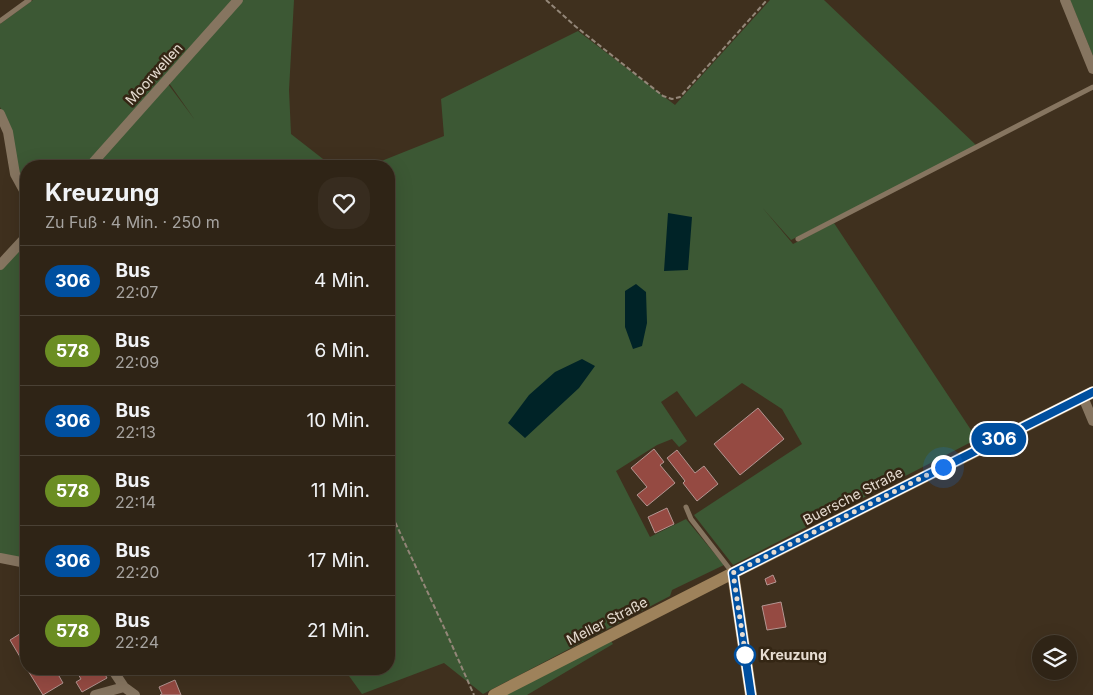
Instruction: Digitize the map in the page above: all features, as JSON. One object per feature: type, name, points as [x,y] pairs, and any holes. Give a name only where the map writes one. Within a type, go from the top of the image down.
[{"type":"main road","name":"Buersche Straße","points":[[733,573],[1088,394]]},
{"type":"main road","name":"Meller Straße","points":[[494,695],[733,573]]},
{"type":"main road","points":[[733,573],[751,695]]},
{"type":"street","name":"Moorwellen","points":[[95,160],[238,0]]},
{"type":"street","points":[[1066,0],[1093,69]]},
{"type":"street","points":[[0,114],[8,132],[16,174],[20,182]]},
{"type":"street","points":[[0,266],[20,244]]},
{"type":"street","points":[[1088,394],[1093,421]]},
{"type":"street","points":[[0,556],[20,561]]},
{"type":"street","points":[[116,675],[124,687],[135,695]]},
{"type":"street","points":[[95,695],[124,687]]},
{"type":"lane","points":[[0,22],[29,0]]},
{"type":"lane","points":[[798,240],[1093,87]]},
{"type":"lane","points":[[686,507],[691,518],[733,573]]},
{"type":"path","points":[[546,0],[575,26],[663,96],[672,100],[680,97],[767,0]]},
{"type":"path","points":[[395,522],[474,695]]},
{"type":"green space","points":[[33,0],[236,0],[165,80],[195,120],[169,83],[240,0],[294,0],[289,90],[291,134],[324,160],[20,160],[20,177],[11,131],[0,107],[0,24]]},
{"type":"green space","points":[[770,0],[824,0],[977,146],[791,240],[761,206],[793,244],[834,223],[977,439],[733,565],[694,515],[802,444],[782,409],[742,383],[696,417],[677,391],[661,402],[687,441],[679,447],[672,439],[657,445],[616,471],[650,537],[686,519],[724,565],[672,590],[670,596],[483,694],[444,663],[362,694],[348,675],[395,675],[395,160],[384,160],[444,136],[441,99],[578,31],[675,105]]},
{"type":"green space","points":[[1070,0],[1093,0],[1093,56]]},
{"type":"green space","points":[[20,246],[20,558],[0,556],[0,269]]},
{"type":"green space","points":[[611,641],[613,644],[527,695],[502,695]]},
{"type":"water","points":[[668,213],[692,217],[688,270],[664,271]]},
{"type":"water","points":[[636,284],[646,292],[647,323],[642,346],[633,349],[625,327],[625,291]]},
{"type":"water","points":[[582,359],[595,366],[579,388],[525,438],[508,423],[529,395],[555,372]]},
{"type":"building","points":[[758,408],[784,439],[740,475],[714,444]]},
{"type":"building","points":[[654,449],[664,462],[660,465],[675,483],[647,506],[637,495],[647,487],[631,468]]},
{"type":"building","points":[[677,450],[695,473],[704,466],[718,484],[697,501],[683,483],[685,481],[667,458]]},
{"type":"building","points":[[667,508],[674,524],[655,533],[648,517]]},
{"type":"building","points":[[773,575],[776,582],[767,585],[765,579]]},
{"type":"building","points":[[781,602],[786,627],[767,630],[762,606]]},
{"type":"building","points":[[20,634],[20,657],[10,640]]},
{"type":"building","points":[[31,675],[58,675],[63,683],[43,695]]},
{"type":"building","points":[[79,675],[105,675],[107,678],[82,692],[76,682],[81,679]]},
{"type":"building","points":[[175,680],[181,695],[160,695],[162,694],[159,687]]},
{"type":"bus line","name":"306","points":[[751,695],[733,573],[1093,392]]},
{"type":"place","name":"Kreuzung","points":[[745,655]]},
{"type":"route","points":[[745,655],[746,658],[733,573],[943,467]]}]
